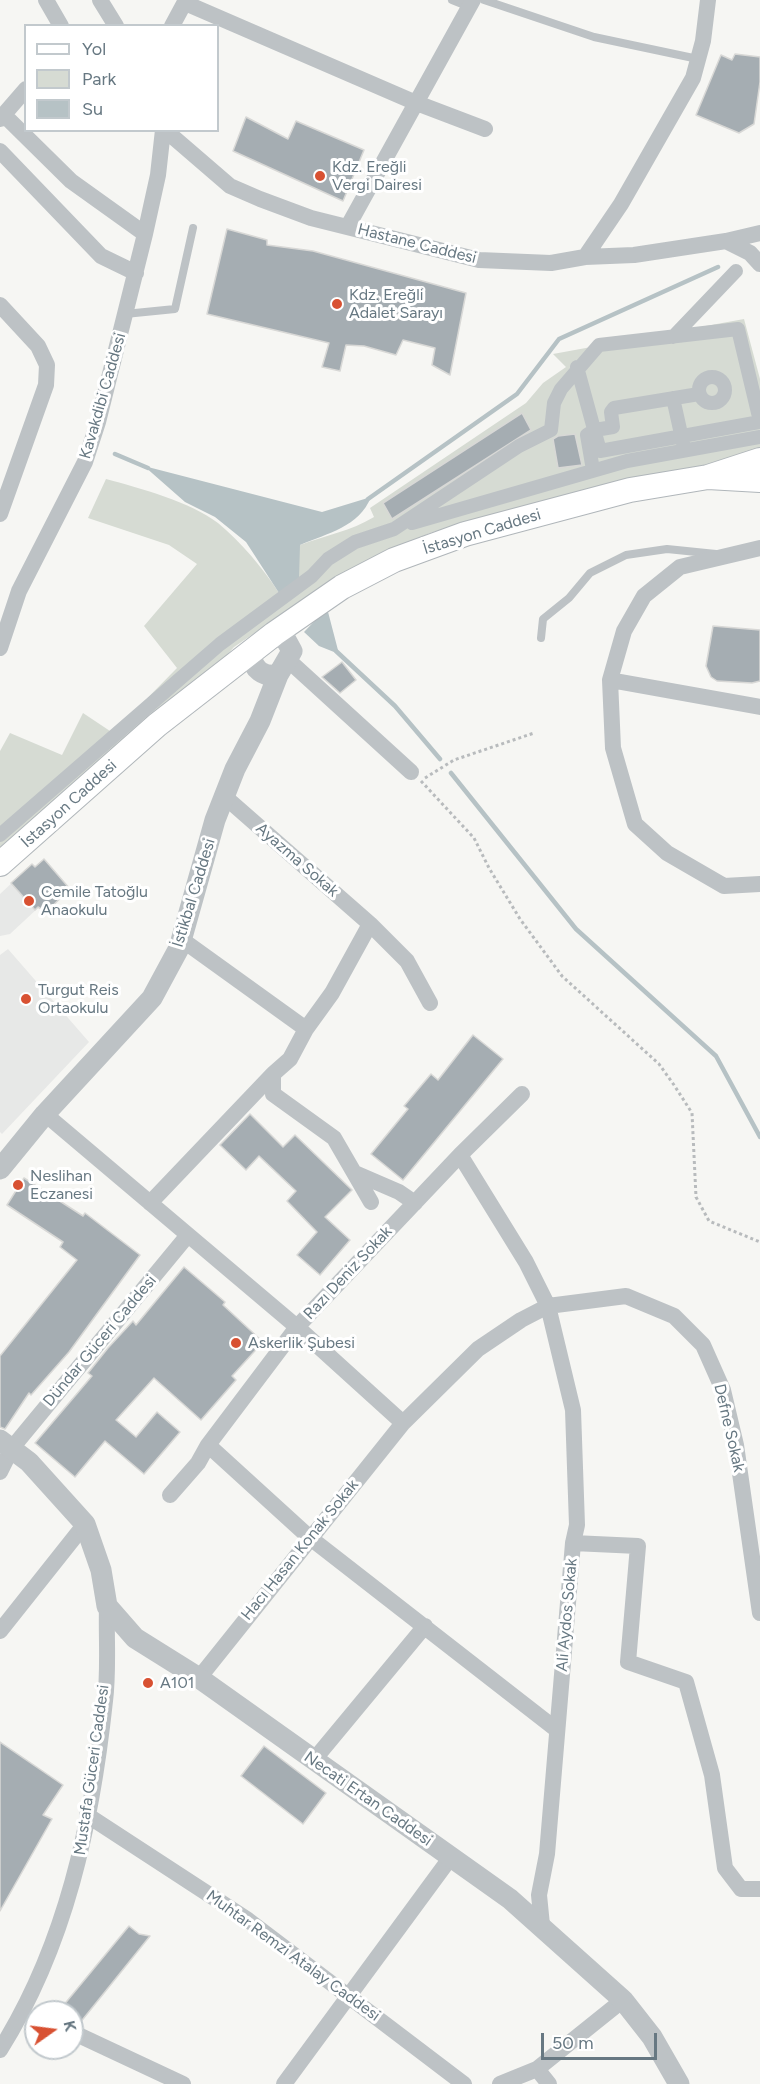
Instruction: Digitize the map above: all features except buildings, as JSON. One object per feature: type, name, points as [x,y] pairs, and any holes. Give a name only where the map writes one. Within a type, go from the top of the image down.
[{"type":"main road","name":"İstasyon Caddesi","points":[[274,634],[342,587],[394,560],[465,534],[630,490],[708,477],[760,460]]},
{"type":"main road","name":"İstasyon Caddesi","points":[[708,477],[760,480]]},
{"type":"main road","points":[[250,654],[274,634]]},
{"type":"main road","name":"İstasyon Caddesi","points":[[0,864],[157,725],[250,654]]},
{"type":"street","points":[[46,0],[60,24]]},
{"type":"street","points":[[100,0],[115,24]]},
{"type":"street","points":[[348,226],[472,0]]},
{"type":"street","points":[[585,257],[621,204],[693,78],[708,0]]},
{"type":"street","points":[[173,24],[185,1],[414,102],[485,129]]},
{"type":"street","points":[[24,92],[3,118],[71,181],[145,234]]},
{"type":"street","name":"Kavakdibi Caddesi","points":[[0,648],[20,591],[85,462],[136,273],[158,175],[164,132]]},
{"type":"street","name":"Hastane Caddesi","points":[[166,132],[230,186],[311,218],[479,260],[550,263],[585,257],[634,255],[726,242],[760,233]]},
{"type":"street","points":[[0,151],[101,256],[136,273]]},
{"type":"street","points":[[726,242],[750,253],[760,264]]},
{"type":"street","points":[[673,337],[736,271]]},
{"type":"street","points":[[0,305],[38,346],[47,365],[46,385],[0,514]]},
{"type":"street","points":[[0,835],[220,644],[312,576],[340,551],[394,529],[519,446],[550,430],[554,403],[577,367],[599,345],[738,329],[760,421],[600,451],[577,367]]},
{"type":"street","points":[[593,470],[587,435],[595,430],[613,427],[611,412],[614,408],[699,394],[705,402],[714,403],[724,395],[724,386],[751,380]]},
{"type":"street","points":[[673,398],[685,452]]},
{"type":"street","points":[[384,532],[593,470],[760,437]]},
{"type":"street","points":[[760,548],[680,567],[644,596],[624,631],[610,680],[613,748],[635,824],[667,854],[724,886],[760,884]]},
{"type":"street","name":"İstikbal Caddesi","points":[[0,1169],[45,1114],[152,998],[181,939],[224,796],[235,769],[260,721],[311,608]]},
{"type":"street","points":[[274,634],[285,640],[286,662],[416,776]]},
{"type":"street","points":[[250,654],[254,667],[265,675],[286,662]]},
{"type":"street","points":[[610,680],[760,707]]},
{"type":"street","name":"Ayazma Sokak","points":[[224,796],[370,924],[407,961],[430,1003]]},
{"type":"street","points":[[150,1203],[290,1059],[306,1029],[332,993],[370,924]]},
{"type":"street","points":[[181,939],[306,1029]]},
{"type":"street","points":[[273,1074],[273,1094],[334,1138],[371,1202]]},
{"type":"street","name":"Razı Deniz Sokak","points":[[170,1496],[198,1463],[208,1445],[297,1328],[459,1155],[522,1094]]},
{"type":"street","points":[[45,1114],[297,1328],[403,1423]]},
{"type":"street","name":"Ali Aydos Sokak","points":[[459,1155],[526,1262],[548,1306],[573,1410],[577,1525],[573,1543],[547,1854],[539,1895],[542,1925]]},
{"type":"street","points":[[355,1173],[399,1192],[415,1203]]},
{"type":"street","name":"Dündar Güceri Caddesi","points":[[0,1472],[6,1444],[188,1235]]},
{"type":"street","name":"Defne Sokak","points":[[548,1306],[626,1296],[674,1316],[703,1345],[723,1390],[736,1445],[760,1613]]},
{"type":"street","name":"Hacı Hasan Konak Sokak","points":[[199,1678],[309,1537],[403,1423],[478,1349],[521,1320],[548,1306]]},
{"type":"street","name":"Mustafa Güceri Caddesi","points":[[6,1444],[28,1462],[85,1524],[101,1570],[107,1605],[105,1700],[79,1861],[35,2000]]},
{"type":"street","points":[[208,1445],[309,1537],[556,1730]]},
{"type":"street","points":[[0,1630],[85,1524]]},
{"type":"street","points":[[573,1543],[638,1546],[628,1662],[686,1682],[712,1775],[725,1868],[741,1889],[760,1889]]},
{"type":"street","name":"Necati Ertan Caddesi","points":[[107,1605],[135,1638],[199,1678],[542,1925],[623,2000],[652,2037],[679,2084]]},
{"type":"street","points":[[313,1761],[425,1626]]},
{"type":"street","name":"Muhtar Remzi Atalay Caddesi","points":[[87,1815],[248,1920],[464,2084]]},
{"type":"street","points":[[284,2084],[450,1857]]},
{"type":"street","points":[[500,2084],[537,2069],[623,2000]]},
{"type":"street","name":"Mustafa Güceri Caddesi","points":[[0,2050],[24,2020]]},
{"type":"street","points":[[84,2039],[114,2055],[183,2084]]},
{"type":"street","points":[[537,2069],[549,2084]]},
{"type":"lane","points":[[452,0],[462,4],[472,0]]},
{"type":"lane","points":[[484,0],[594,37],[698,59]]},
{"type":"lane","points":[[125,314],[175,309],[193,228]]},
{"type":"lane","points":[[541,638],[543,619],[569,598],[590,573],[626,555],[667,549],[731,555]]},
{"type":"path","points":[[534,733],[454,760],[416,776],[474,838],[520,919],[562,976],[659,1064],[674,1085],[692,1113],[696,1197],[709,1221],[760,1242]]},
{"type":"shaded area","name":"Cemile Tatoğlu Anaokulu","points":[[44,859],[70,889],[46,912],[38,908],[10,934],[0,936],[0,894],[32,864],[35,866]]},
{"type":"shaded area","name":"Turgut Reis Ortaokulu","points":[[8,949],[89,1042],[2,1134],[0,1132],[0,955]]},
{"type":"green space","points":[[744,319],[760,379],[760,454],[501,513],[430,533],[374,559],[318,590],[234,647],[213,671],[0,863],[0,751],[10,733],[62,755],[83,713],[113,733],[177,668],[144,626],[197,564],[169,545],[88,518],[106,479],[164,496],[207,515],[227,530],[243,547],[279,593],[300,545],[374,517],[370,508],[526,403],[543,383],[566,367],[553,354]]},
{"type":"water","points":[[144,466],[322,512],[371,497],[366,507],[351,522],[300,545],[299,578],[279,593],[246,542],[215,517],[185,502]]},
{"type":"water","points":[[327,608],[339,654],[319,646],[304,632]]},
{"type":"waterway","points":[[368,499],[517,394],[559,339],[718,267]]},
{"type":"waterway","points":[[115,454],[148,468]]},
{"type":"waterway","points":[[336,651],[395,706],[440,759]]},
{"type":"waterway","points":[[451,773],[576,929],[716,1056],[760,1137]]},
{"type":"place","name":"Kdz. Ereğli Vergi Dairesi","points":[[320,176]]},
{"type":"place","name":"Kdz. Ereğli Adalet Sarayı","points":[[337,304]]},
{"type":"place","name":"Cemile Tatoğlu Anaokulu","points":[[29,901]]},
{"type":"place","name":"Turgut Reis Ortaokulu","points":[[26,999]]},
{"type":"place","name":"Neslihan Eczanesi","points":[[18,1185]]},
{"type":"place","name":"Askerlik Şubesi","points":[[236,1343]]},
{"type":"place","name":"A101","points":[[148,1683]]}]
